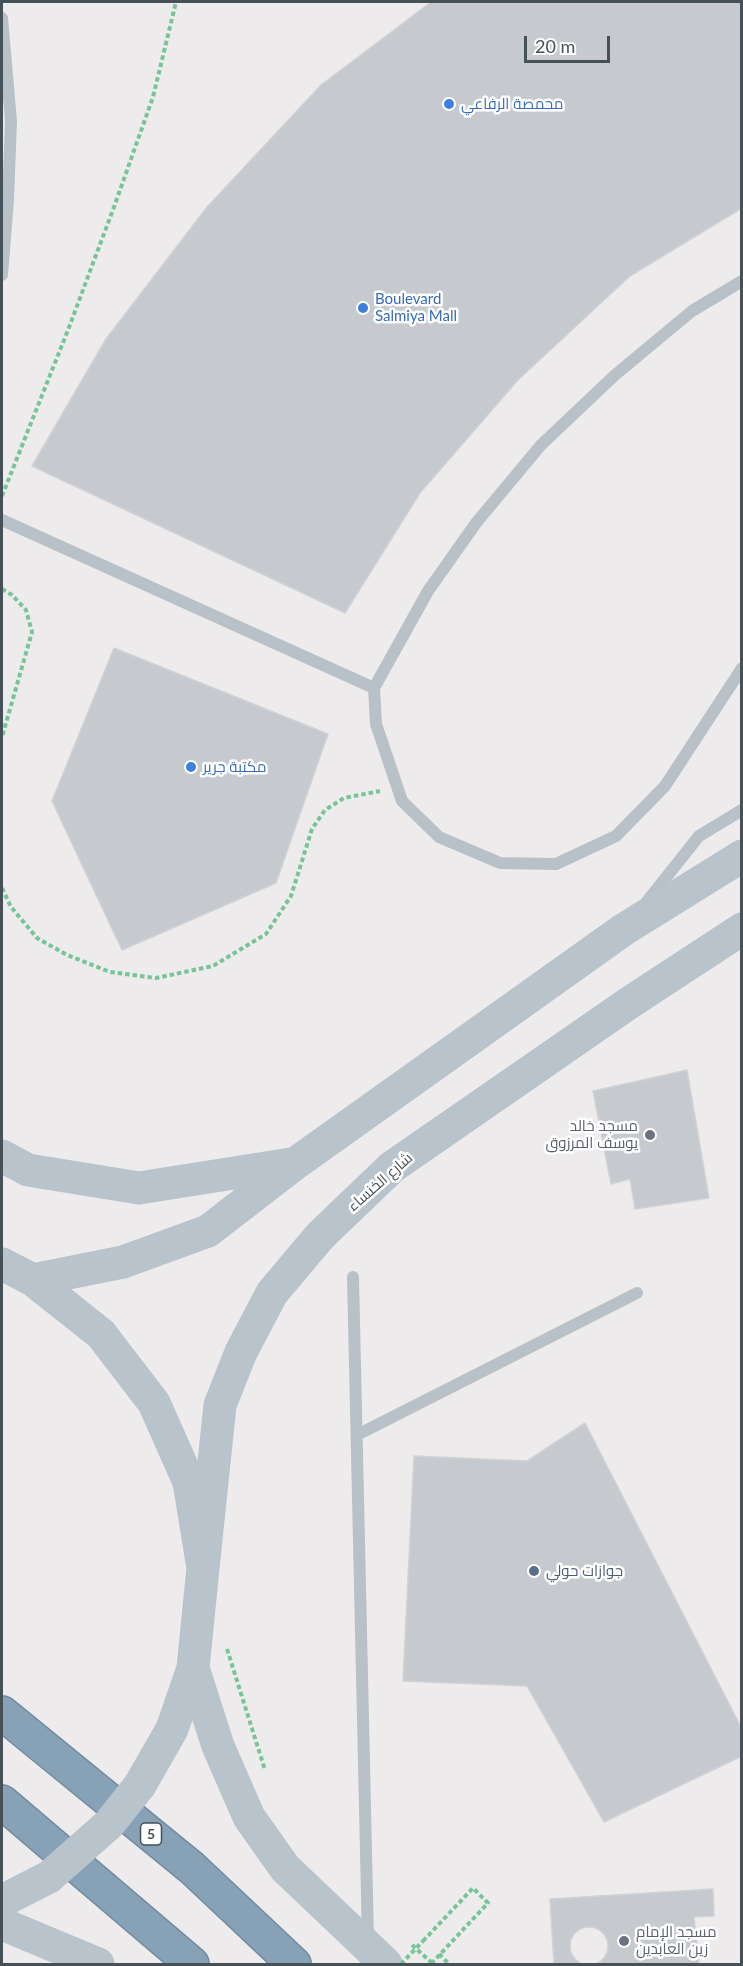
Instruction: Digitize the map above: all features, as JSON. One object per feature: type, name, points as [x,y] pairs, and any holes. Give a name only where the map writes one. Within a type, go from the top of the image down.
[{"type":"highway","name":"5","points":[[2,1713],[192,1868],[294,1965]]},
{"type":"highway","points":[[2,1802],[192,1965]]},
{"type":"main road","points":[[33,1280],[123,1262],[208,1231],[296,1163],[623,930],[741,856]]},
{"type":"main road","name":"شارع الخنساء","points":[[203,1568],[220,1405],[241,1352],[272,1293],[285,1277],[320,1236],[392,1167],[741,928]]},
{"type":"main road","points":[[2,1156],[28,1170],[139,1188],[296,1163]]},
{"type":"main road","points":[[2,1264],[33,1280],[101,1334],[154,1403],[189,1482],[203,1568],[193,1668],[172,1729],[140,1785],[109,1824],[49,1877],[2,1901]]},
{"type":"main road","points":[[193,1668],[218,1746],[249,1818],[285,1868],[377,1956]]},
{"type":"main road","points":[[2,1924],[98,1965]]},
{"type":"lane","points":[[2,18],[11,121],[2,275]]},
{"type":"lane","points":[[741,281],[688,314],[615,375],[541,445],[476,523],[428,591],[374,688],[376,724],[402,801],[439,837],[500,863],[556,864],[616,836],[665,786],[741,668]]},
{"type":"lane","points":[[2,520],[374,688]]},
{"type":"lane","points":[[623,930],[699,836],[741,810]]},
{"type":"lane","points":[[353,1277],[377,1956]]},
{"type":"lane","points":[[357,1435],[637,1293]]},
{"type":"path","points":[[2,496],[68,330],[153,97],[176,2]]},
{"type":"path","points":[[2,589],[12,595],[26,610],[32,633],[2,737]]},
{"type":"path","points":[[2,888],[11,907],[37,938],[67,955],[110,972],[156,978],[213,966],[266,933],[291,896],[312,829],[325,810],[344,798],[398,788]]},
{"type":"path","points":[[226,1646],[268,1777]]},
{"type":"path","points":[[402,1965],[423,1941],[473,1888],[488,1903],[431,1964],[408,1941]]},
{"type":"path","points":[[440,1954],[449,1965]]},
{"type":"building","name":"Boulevard Salmiya Mall","points":[[431,2],[742,2],[742,208],[630,276],[518,380],[420,493],[345,613],[32,466],[106,339],[207,207],[321,85]]},
{"type":"building","name":"مكتبة جرير","points":[[114,648],[328,734],[276,883],[122,950],[52,801]]},
{"type":"building","name":"مسجد خالد يوسف المرزوق","points":[[687,1070],[709,1198],[635,1209],[630,1179],[611,1184],[593,1091]]},
{"type":"building","name":"جوازات حولي","points":[[585,1423],[742,1729],[742,1756],[604,1822],[527,1686],[403,1681],[414,1456],[527,1461]]},
{"type":"building","name":"مسجد الإمام زين العابدين","points":[[713,1889],[714,1916],[694,1917],[699,1964],[554,1964],[550,1899]]},
{"type":"building","points":[[589,1927],[603,1932],[608,1946],[603,1960],[589,1965],[575,1960],[570,1946],[575,1932]]},
{"type":"place","name":"محمصة الرفاعي","points":[[449,104]]},
{"type":"place","name":"Boulevard Salmiya Mall","points":[[363,308]]},
{"type":"place","name":"مكتبة جرير","points":[[191,767]]},
{"type":"place","name":"مسجد خالد يوسف المرزوق","points":[[650,1135]]},
{"type":"place","name":"جوازات حولي","points":[[534,1571]]},
{"type":"place","name":"مسجد الإمام زين العابدين","points":[[624,1941]]}]
